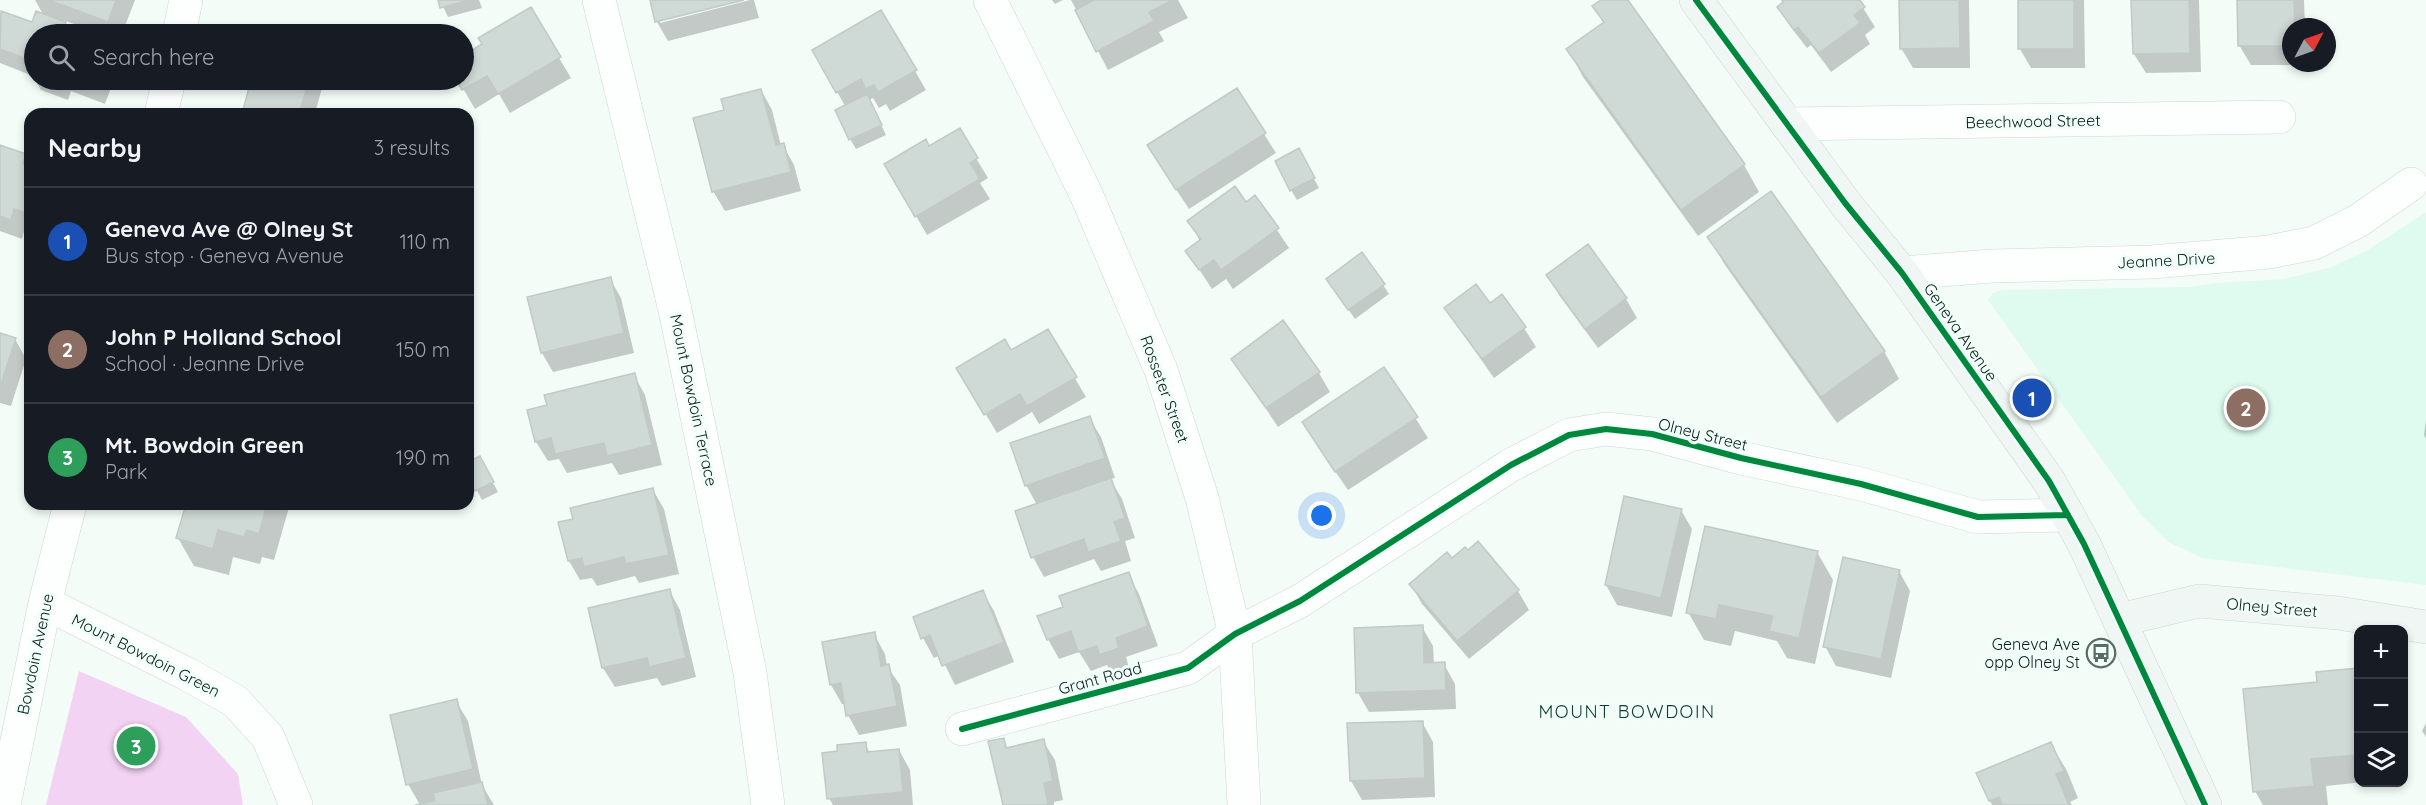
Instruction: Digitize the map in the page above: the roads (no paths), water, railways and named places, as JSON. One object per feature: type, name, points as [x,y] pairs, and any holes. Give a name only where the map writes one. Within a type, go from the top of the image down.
[{"type":"main road","name":"Geneva Avenue","points":[[1696,0],[1845,202],[1902,273],[2049,481],[2084,544],[2205,805]]},
{"type":"main road","name":"Olney Street","points":[[2120,620],[2199,601],[2338,613],[2426,627]]},
{"type":"street","points":[[181,24],[186,0]]},
{"type":"street","name":"Mount Bowdoin Terrace","points":[[599,0],[675,310],[750,673],[768,805]]},
{"type":"street","name":"Rosseter Street","points":[[990,0],[1086,194],[1161,370],[1202,498],[1235,634],[1244,805]]},
{"type":"street","points":[[162,108],[167,90]]},
{"type":"street","name":"Beechwood Street","points":[[1787,124],[2279,117]]},
{"type":"street","name":"Jeanne Drive","points":[[1902,273],[1992,266],[2152,262],[2269,252],[2314,243],[2358,221],[2411,184]]},
{"type":"street","name":"Olney Street","points":[[1235,634],[1300,601],[1511,465],[1569,435],[1606,429],[1652,434],[1741,458],[1861,484],[1978,517],[2068,515]]},
{"type":"street","name":"Bowdoin Avenue","points":[[4,805],[45,603],[68,510]]},
{"type":"street","name":"Mount Bowdoin Green","points":[[45,603],[187,674],[235,701],[268,737],[296,800],[296,805]]},
{"type":"street","name":"Grant Road","points":[[962,729],[1188,668],[1235,634]]},
{"type":"place","name":"Geneva Ave @ Olney St","points":[[2032,398]]},
{"type":"place","name":"John P Holland School","points":[[2246,408]]},
{"type":"place","name":"Geneva Ave opp Olney St","points":[[2101,653]]},
{"type":"place","name":"Mt. Bowdoin Green","points":[[136,746]]},
{"type":"district","name":"MOUNT BOWDOIN","points":[[1627,711]]}]
